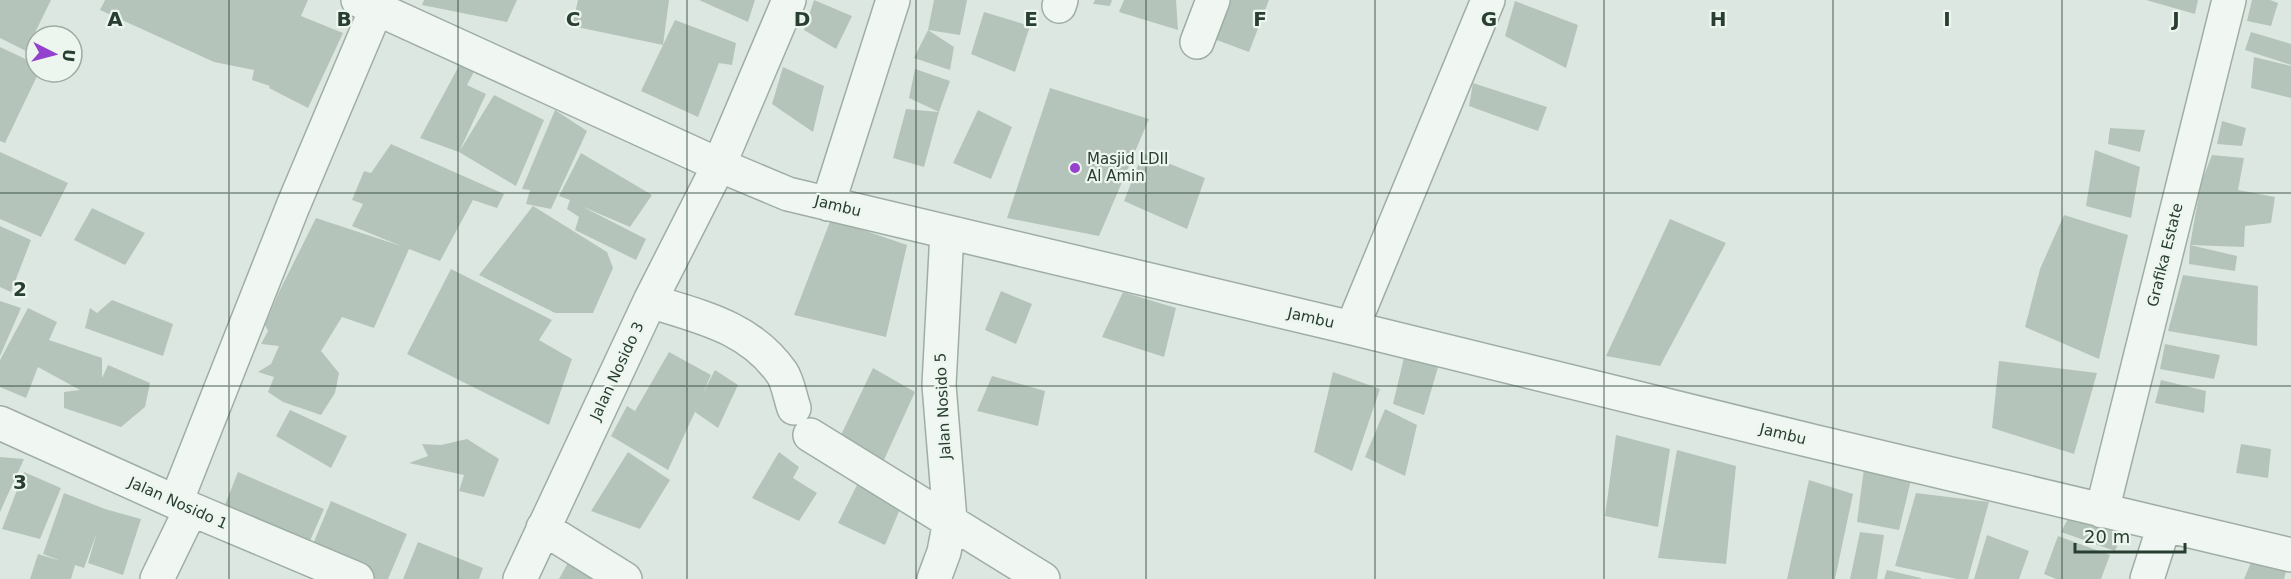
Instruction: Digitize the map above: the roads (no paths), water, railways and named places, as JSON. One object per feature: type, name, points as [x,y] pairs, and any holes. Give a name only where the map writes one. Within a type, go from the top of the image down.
[{"type":"street","name":"Jalan Nosido 3","points":[[520,579],[650,301],[719,165],[789,0]]},
{"type":"street","points":[[828,204],[893,0]]},
{"type":"street","points":[[1197,42],[1213,0]]},
{"type":"street","points":[[1352,328],[1488,0]]},
{"type":"street","name":"Grafika Estate","points":[[2102,511],[2229,0]]},
{"type":"street","name":"Jambu","points":[[371,3],[719,165],[788,194],[2291,555]]},
{"type":"street","points":[[157,579],[293,206],[371,3]]},
{"type":"street","name":"Jalan Nosido 5","points":[[934,579],[944,552],[950,520],[939,385],[947,231]]},
{"type":"street","points":[[650,301],[716,321],[752,340],[783,374],[802,422],[1042,579]]},
{"type":"street","name":"Jalan Nosido 1","points":[[0,423],[183,506],[357,579]]},
{"type":"street","points":[[2147,579],[2164,526]]},
{"type":"street","points":[[543,528],[625,579]]},
{"type":"place","name":"Masjid LDII Al Amin","points":[[1075,168]]}]
